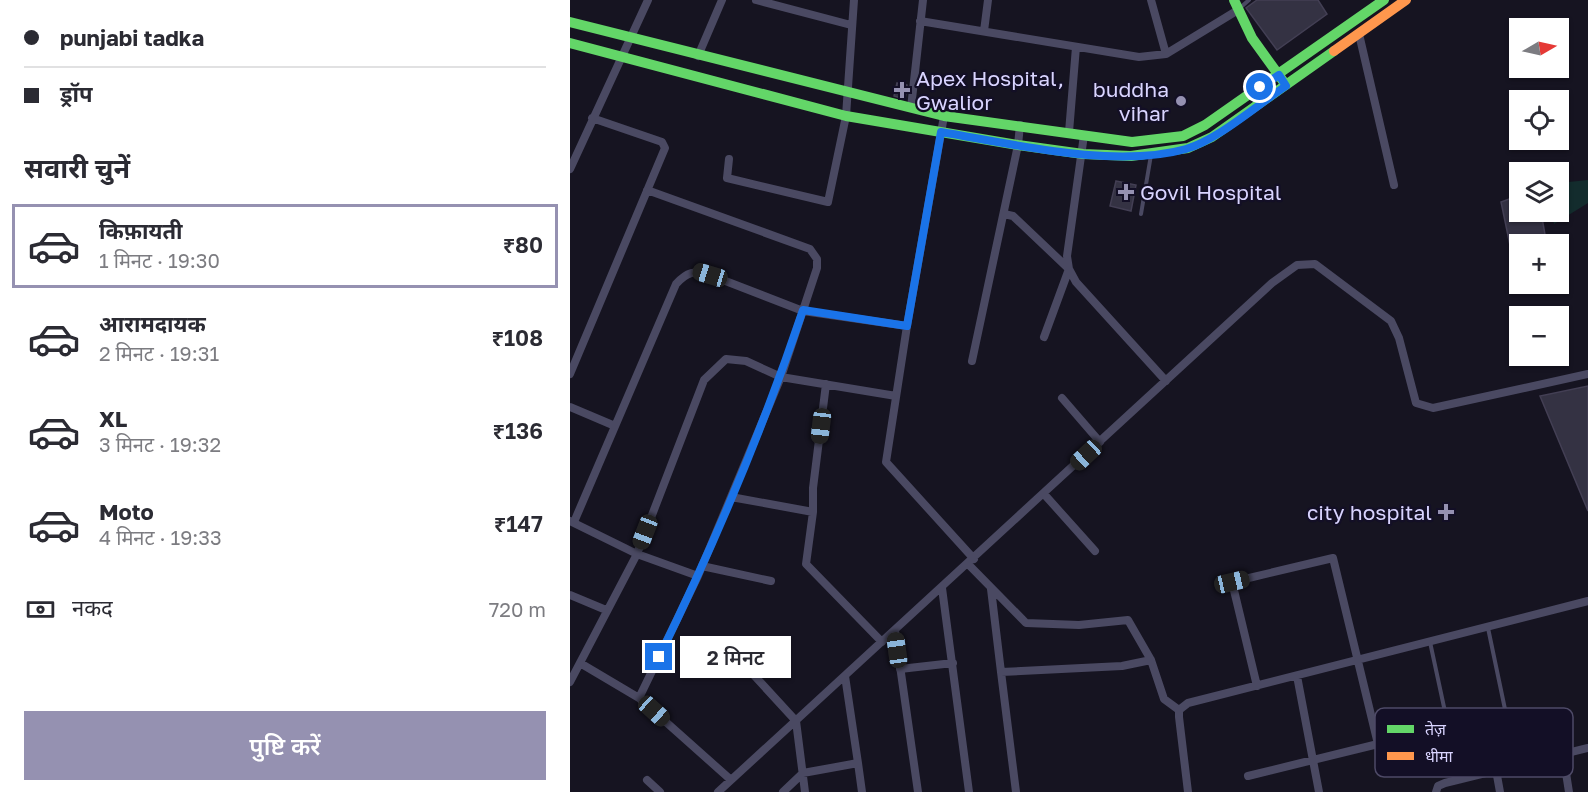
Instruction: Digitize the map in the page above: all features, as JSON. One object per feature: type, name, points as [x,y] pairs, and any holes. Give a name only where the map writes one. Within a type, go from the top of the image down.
[{"type":"main road","points":[[570,22],[630,39],[944,116],[1020,124],[1132,142],[1183,136],[1205,125],[1383,0]]},
{"type":"main road","points":[[570,43],[846,116],[1083,154],[1151,155],[1188,148],[1212,137],[1406,0]]},
{"type":"main road","points":[[1236,5],[1252,38],[1286,86]]},
{"type":"street","points":[[570,169],[648,0]]},
{"type":"street","points":[[698,56],[722,0]]},
{"type":"street","points":[[756,0],[851,25]]},
{"type":"street","points":[[729,159],[727,178],[828,202],[846,116],[854,0]]},
{"type":"street","points":[[911,108],[922,0]]},
{"type":"street","points":[[984,31],[988,0]]},
{"type":"street","points":[[1151,0],[1166,54]]},
{"type":"street","points":[[920,21],[1139,57],[1166,54],[1236,5]]},
{"type":"street","points":[[1359,34],[1394,185]]},
{"type":"street","points":[[1069,132],[1076,47]]},
{"type":"street","points":[[944,116],[886,462],[971,561],[991,589],[1026,623],[1079,625],[1128,620],[1151,660],[1164,699],[1179,710],[1188,792]]},
{"type":"street","points":[[570,374],[647,190],[664,156],[662,142],[592,118]]},
{"type":"street","points":[[972,362],[1018,145],[1020,124]]},
{"type":"street","points":[[1044,337],[1069,269],[1067,256],[1084,135]]},
{"type":"street","points":[[639,698],[698,576],[781,376],[818,259],[810,249],[647,190]]},
{"type":"street","points":[[1004,214],[1013,216],[1069,269],[1076,282],[1166,381]]},
{"type":"street","points":[[718,792],[1272,283],[1298,265],[1315,264],[1391,321],[1399,338],[1416,403],[1433,408],[1588,374]]},
{"type":"street","points":[[698,576],[637,554],[572,522],[676,284],[686,274],[698,271],[803,310],[907,326]]},
{"type":"street","points":[[570,682],[637,554],[704,380],[726,359],[746,360],[781,376],[896,396]]},
{"type":"street","points":[[826,384],[806,564],[882,642]]},
{"type":"street","points":[[1062,398],[1100,442]]},
{"type":"street","points":[[570,407],[615,426]]},
{"type":"street","points":[[1044,494],[1095,551]]},
{"type":"street","points":[[731,497],[813,512]]},
{"type":"street","points":[[1257,686],[1232,582],[1333,558],[1375,732]]},
{"type":"street","points":[[702,566],[771,581]]},
{"type":"street","points":[[942,588],[969,792]]},
{"type":"street","points":[[991,589],[1016,792]]},
{"type":"street","points":[[570,595],[606,610]]},
{"type":"street","points":[[1179,710],[1188,703],[1588,601]]},
{"type":"street","points":[[895,631],[918,792]]},
{"type":"street","points":[[705,671],[728,647],[795,721],[805,792]]},
{"type":"street","points":[[1000,672],[1122,666],[1151,660]]},
{"type":"street","points":[[580,663],[639,698],[731,780]]},
{"type":"street","points":[[900,669],[953,663]]},
{"type":"street","points":[[845,676],[862,792]]},
{"type":"street","points":[[1296,676],[1319,792]]},
{"type":"street","points":[[1248,776],[1375,745]]},
{"type":"street","points":[[1573,752],[1588,748]]},
{"type":"street","points":[[783,792],[802,773],[858,764]]},
{"type":"street","points":[[1436,792],[1441,784],[1468,777]]},
{"type":"street","points":[[1497,777],[1500,792]]},
{"type":"street","points":[[1567,777],[1569,792]]},
{"type":"street","points":[[647,780],[660,792]]},
{"type":"lane","points":[[1236,5],[1249,0]]},
{"type":"lane","points":[[1141,214],[1151,155]]},
{"type":"lane","points":[[1488,628],[1505,708]]},
{"type":"lane","points":[[1430,642],[1445,708]]},
{"type":"green space","points":[[1588,180],[1588,203],[1569,215],[1569,182]]},
{"type":"building","points":[[1257,0],[1318,0],[1327,14],[1277,50],[1246,8]]},
{"type":"building","points":[[897,83],[907,85],[905,99],[894,96]]},
{"type":"building","points":[[1116,181],[1136,185],[1131,211],[1110,206]]},
{"type":"building","points":[[1509,199],[1509,222],[1543,222],[1545,234],[1509,234],[1509,241],[1501,202]]},
{"type":"building","points":[[1588,386],[1588,511],[1540,396]]},
{"type":"traffic: fast","points":[[1234,0],[1252,38],[1283,81]]},
{"type":"traffic: fast","points":[[570,22],[944,116],[1132,142],[1183,136],[1205,125],[1384,0]]},
{"type":"traffic: fast","points":[[570,43],[846,116],[1018,145],[1083,154],[1131,156],[1188,148],[1212,137],[1334,51]]},
{"type":"traffic: slow","points":[[1334,51],[1406,0]]},
{"type":"place","name":"Apex Hospital, Gwalior","points":[[902,90]]},
{"type":"place","name":"buddha vihar","points":[[1181,101]]},
{"type":"place","name":"Govil Hospital","points":[[1126,192]]},
{"type":"place","name":"city hospital","points":[[1446,512]]},
{"type":"route","points":[[659,657],[698,576],[781,376],[803,310],[907,326],[941,132],[1083,154],[1131,156],[1160,154],[1188,148],[1212,137],[1286,86],[1279,75],[1260,87]]}]
